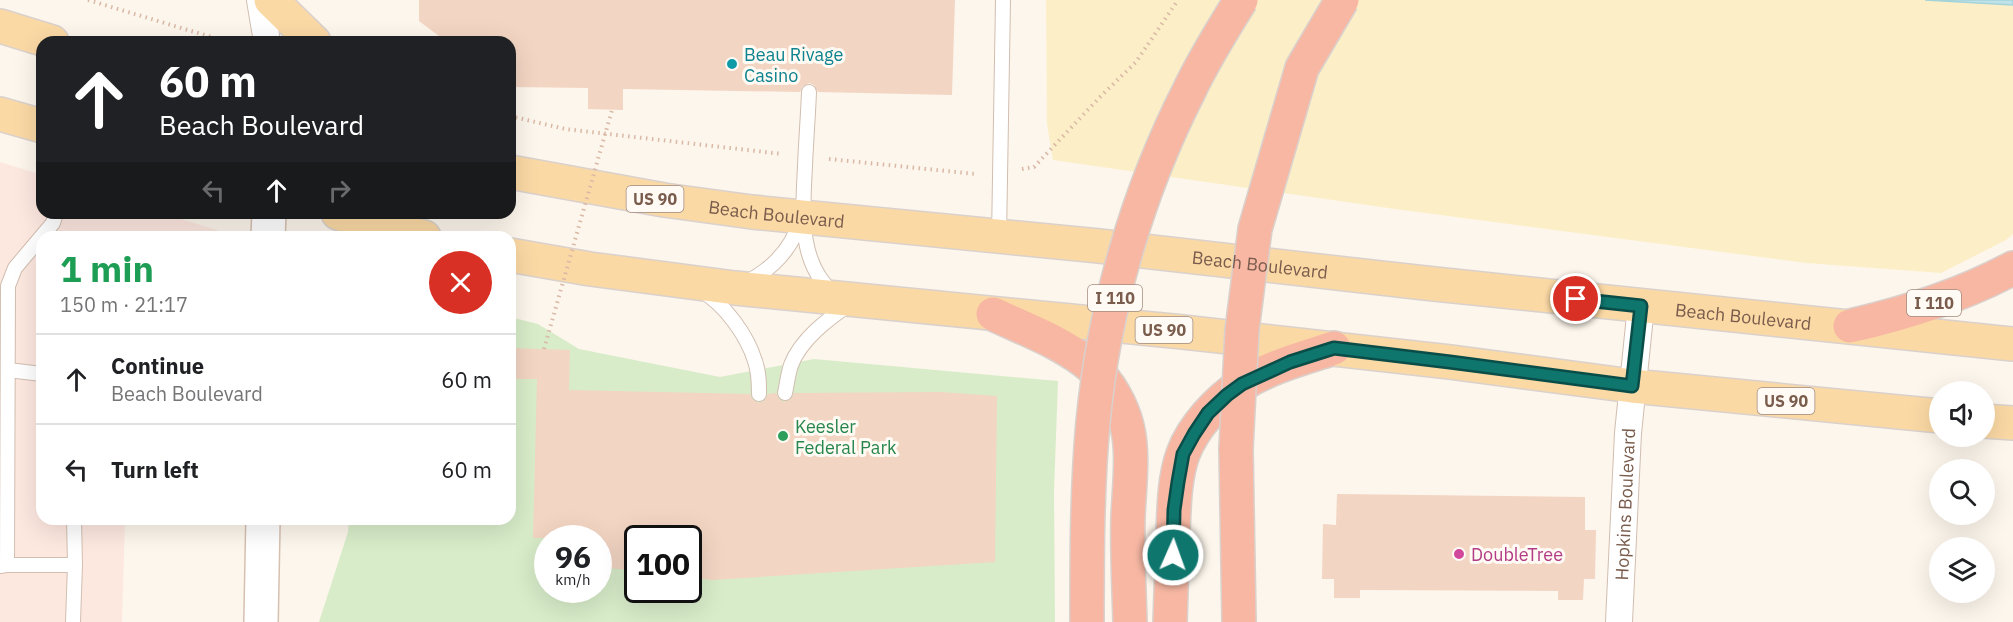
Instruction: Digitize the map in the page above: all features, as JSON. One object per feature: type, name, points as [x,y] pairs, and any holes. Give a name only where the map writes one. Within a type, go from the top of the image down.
[{"type":"highway","name":"I 110","points":[[1087,622],[1087,533],[1093,419],[1102,353],[1119,279],[1133,228],[1169,133],[1189,90],[1241,0]]},
{"type":"highway","points":[[1239,622],[1237,437],[1242,330],[1254,229],[1302,68],[1342,0]]},
{"type":"highway","name":"I 110","points":[[1850,326],[1928,306],[1987,282],[2013,268]]},
{"type":"highway","points":[[993,314],[1052,341],[1095,369],[1110,387],[1121,409],[1130,440],[1128,523],[1130,622]]},
{"type":"highway","points":[[1170,622],[1174,510],[1183,454],[1194,434],[1208,413],[1242,384],[1290,362],[1334,348]]},
{"type":"main road","points":[[271,0],[308,36]]},
{"type":"main road","points":[[0,26],[36,37]]},
{"type":"main road","points":[[0,114],[36,124]]},
{"type":"main road","name":"Beach Boulevard","points":[[516,173],[664,200],[802,217],[2013,344]]},
{"type":"main road","points":[[357,219],[399,231]]},
{"type":"main road","name":"US 90","points":[[516,256],[590,269],[735,288],[1334,348],[1632,386],[1929,415]]},
{"type":"main road","points":[[1995,422],[2013,423]]},
{"type":"main road","points":[[261,622],[263,525]]},
{"type":"street","points":[[260,0],[266,36]]},
{"type":"street","name":"Hopkins Boulevard","points":[[1619,622],[1632,386],[1641,306]]},
{"type":"lane","points":[[999,237],[1003,0]]},
{"type":"lane","points":[[784,393],[791,364],[810,337],[848,299],[820,278],[807,246],[802,217],[809,92]]},
{"type":"lane","points":[[735,288],[760,275],[781,259],[802,217]]},
{"type":"lane","points":[[36,244],[15,268],[8,286],[4,565],[75,566]]},
{"type":"lane","points":[[687,282],[706,293],[721,306],[736,325],[755,361],[759,378],[759,394]]},
{"type":"lane","points":[[8,370],[36,373]]},
{"type":"lane","points":[[73,622],[74,525]]},
{"type":"path","points":[[88,0],[208,36]]},
{"type":"path","points":[[1100,97],[1136,62],[1178,0]]},
{"type":"path","points":[[544,349],[612,110]]},
{"type":"shaded area","points":[[0,162],[36,173],[36,219],[181,219],[220,231],[36,231],[36,525],[125,525],[122,622],[0,622]]},
{"type":"green space","name":"Keesler Federal Park","points":[[516,318],[538,324],[579,349],[720,377],[814,359],[1058,381],[1054,491],[1055,622],[319,622],[349,525],[516,525]]},
{"type":"sand","points":[[1046,0],[1925,0],[2013,5],[2013,234],[2006,240],[1941,273],[1806,263],[1395,209],[1053,160],[1047,124]]},
{"type":"water","points":[[1925,0],[2013,0],[2013,5]]},
{"type":"building","name":"Beau Rivage Casino","points":[[419,0],[955,0],[952,95],[818,92],[814,85],[809,83],[802,87],[800,92],[623,89],[623,110],[588,109],[588,88],[516,87],[516,36],[439,36],[419,21]]},
{"type":"building","points":[[516,348],[570,350],[569,390],[750,394],[752,399],[758,403],[764,401],[768,394],[776,393],[784,402],[791,399],[794,393],[940,392],[997,396],[995,562],[712,580],[702,579],[702,525],[624,525],[624,570],[612,568],[612,525],[534,525],[533,538],[537,379],[516,379]]},
{"type":"building","name":"DoubleTree","points":[[1337,494],[1585,497],[1585,530],[1596,530],[1595,579],[1584,579],[1583,600],[1558,600],[1558,591],[1360,590],[1360,598],[1334,598],[1334,579],[1322,579],[1323,524],[1336,525]]},
{"type":"place","name":"Beau Rivage Casino","points":[[732,64]]},
{"type":"place","name":"Keesler Federal Park","points":[[783,436]]},
{"type":"place","name":"DoubleTree","points":[[1459,554]]},
{"type":"route","points":[[1173,555],[1174,510],[1183,454],[1208,413],[1242,384],[1290,362],[1334,348],[1632,386],[1641,306],[1576,299]]}]
